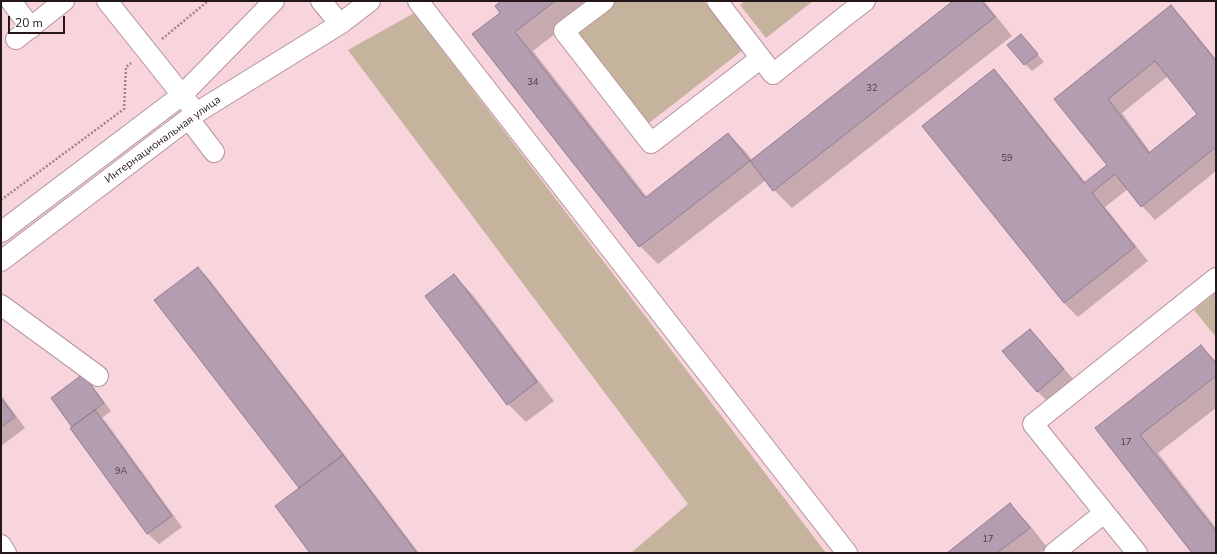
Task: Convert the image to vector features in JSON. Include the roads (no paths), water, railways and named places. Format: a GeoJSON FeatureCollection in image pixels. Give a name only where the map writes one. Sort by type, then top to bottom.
{"type":"FeatureCollection","features":[{"type":"Feature","properties":{"kind":"street"},"geometry":{"type":"LineString","coordinates":[[11,1],[23,34],[64,1]]}},
{"type":"Feature","properties":{"kind":"street"},"geometry":{"type":"LineString","coordinates":[[107,1],[146,52],[182,95],[214,152]]}},
{"type":"Feature","properties":{"kind":"street","name":"Интернациональная улица"},"geometry":{"type":"LineString","coordinates":[[1,232],[182,95],[273,1]]}},
{"type":"Feature","properties":{"kind":"street"},"geometry":{"type":"LineString","coordinates":[[321,1],[340,24]]}},
{"type":"Feature","properties":{"kind":"street","name":"Интернациональная улица"},"geometry":{"type":"LineString","coordinates":[[1,261],[193,116],[340,24],[370,1]]}},
{"type":"Feature","properties":{"kind":"street"},"geometry":{"type":"LineString","coordinates":[[418,1],[848,553]]}},
{"type":"Feature","properties":{"kind":"street"},"geometry":{"type":"LineString","coordinates":[[604,1],[564,31],[651,143],[761,58]]}},
{"type":"Feature","properties":{"kind":"street"},"geometry":{"type":"LineString","coordinates":[[717,1],[773,74],[843,7],[865,1]]}},
{"type":"Feature","properties":{"kind":"street"},"geometry":{"type":"LineString","coordinates":[[1137,553],[1033,424],[1216,278]]}},
{"type":"Feature","properties":{"kind":"street"},"geometry":{"type":"LineString","coordinates":[[1,305],[98,376]]}},
{"type":"Feature","properties":{"kind":"street"},"geometry":{"type":"LineString","coordinates":[[1054,553],[1104,513]]}},
{"type":"Feature","properties":{"kind":"street"},"geometry":{"type":"LineString","coordinates":[[1,545],[6,553]]}}]}
